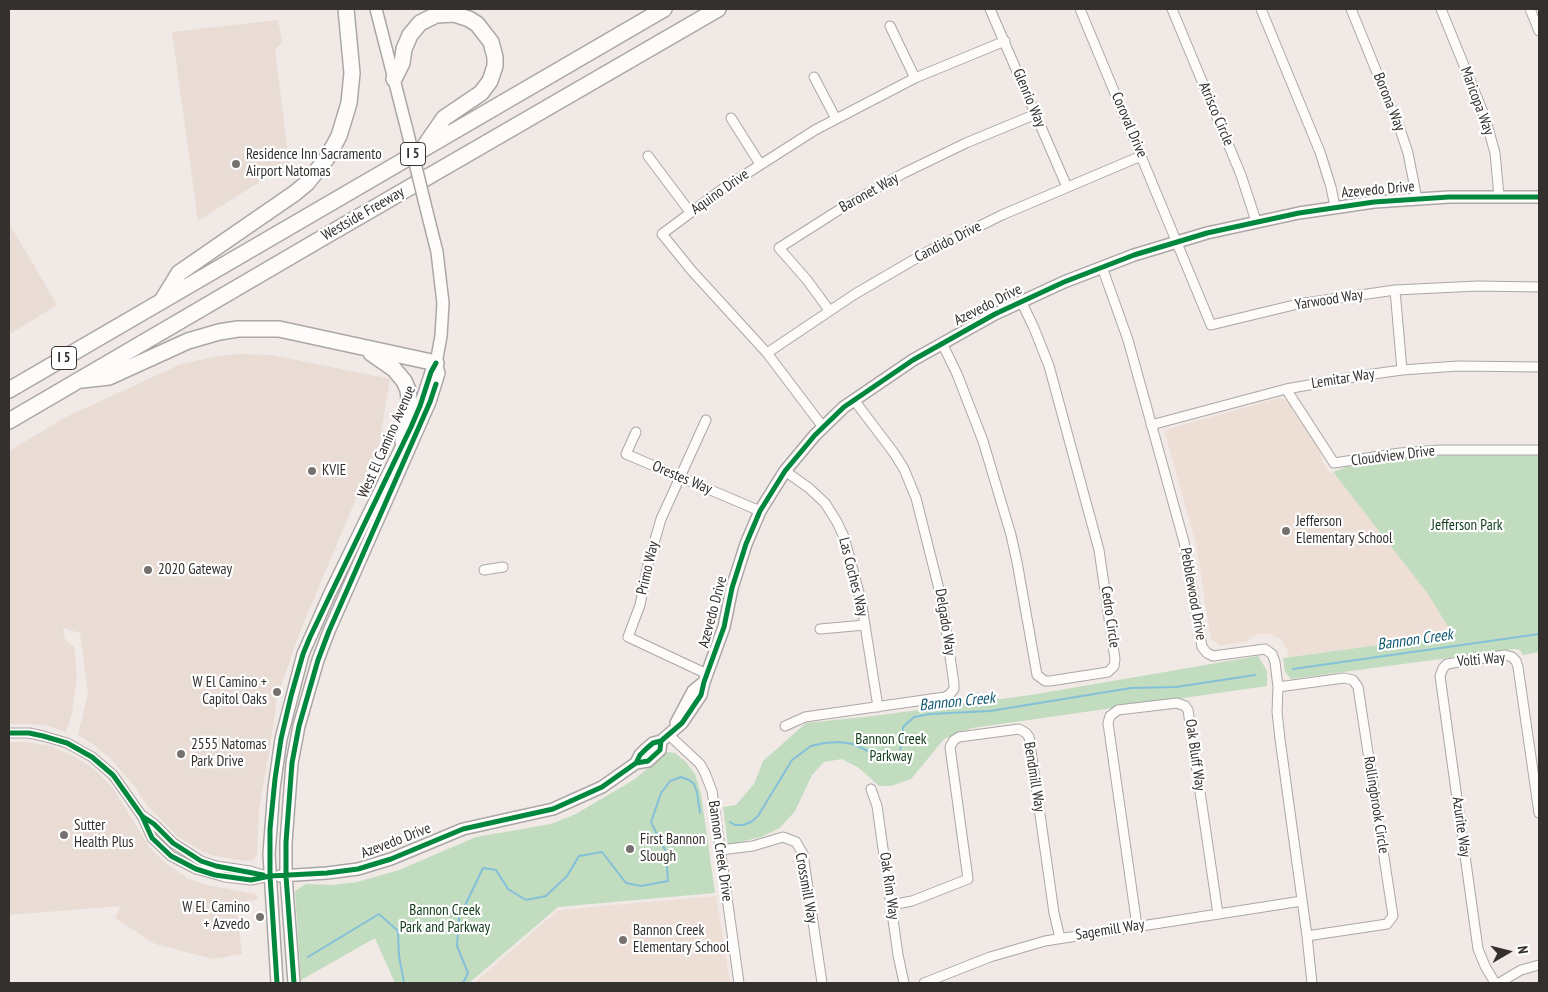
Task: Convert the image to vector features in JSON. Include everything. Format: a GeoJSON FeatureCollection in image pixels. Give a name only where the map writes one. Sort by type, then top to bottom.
{"type":"FeatureCollection","features":[{"type":"Feature","properties":{"kind":"highway"},"geometry":{"type":"LineString","coordinates":[[163,301],[179,272],[295,193],[307,183],[327,158],[345,120],[350,95],[352,73],[346,9]]}},
{"type":"Feature","properties":{"kind":"highway","name":"Westside Freeway"},"geometry":{"type":"LineString","coordinates":[[9,390],[664,9]]}},
{"type":"Feature","properties":{"kind":"highway","name":"Westside Freeway"},"geometry":{"type":"LineString","coordinates":[[9,421],[718,9]]}},
{"type":"Feature","properties":{"kind":"highway"},"geometry":{"type":"LineString","coordinates":[[394,79],[402,63],[404,49],[410,35],[415,28],[428,19],[445,14],[454,14],[469,19],[477,24],[491,42],[496,57],[496,66],[490,81],[481,93],[444,118],[422,149]]}},
{"type":"Feature","properties":{"kind":"highway"},"geometry":{"type":"LineString","coordinates":[[78,380],[109,377],[188,341],[219,332],[238,329],[279,329],[436,363]]}},
{"type":"Feature","properties":{"kind":"highway"},"geometry":{"type":"LineString","coordinates":[[366,349],[394,369],[404,381],[408,390],[409,398],[403,442]]}},
{"type":"Feature","properties":{"kind":"main road","name":"West El Camino Avenue"},"geometry":{"type":"LineString","coordinates":[[277,983],[270,876],[270,829],[281,740],[303,654],[420,406],[431,372],[436,363],[441,336],[443,303],[437,252],[376,9]]}},
{"type":"Feature","properties":{"kind":"main road","name":"Azevedo Drive"},"geometry":{"type":"LineString","coordinates":[[270,876],[327,873],[358,868],[391,859],[462,829],[553,809],[602,787],[636,763],[648,761],[660,750],[668,735],[682,723],[701,695],[705,678],[724,627],[741,558],[760,511],[785,471],[823,426],[854,400],[897,370],[942,343],[1020,302],[1102,267],[1177,241],[1256,221],[1335,207],[1417,199],[1499,196],[1539,197]]}},
{"type":"Feature","properties":{"kind":"main road","name":"West El Camino Avenue"},"geometry":{"type":"LineString","coordinates":[[294,983],[286,876],[287,822],[292,763],[308,692],[329,632],[430,402],[439,373],[436,363]]}},
{"type":"Feature","properties":{"kind":"street","name":"Glenrio Way"},"geometry":{"type":"LineString","coordinates":[[990,9],[1067,187]]}},
{"type":"Feature","properties":{"kind":"street","name":"Coroval Drive"},"geometry":{"type":"LineString","coordinates":[[1080,9],[1177,241]]}},
{"type":"Feature","properties":{"kind":"street","name":"Atrisco Circle"},"geometry":{"type":"LineString","coordinates":[[1172,9],[1241,175],[1256,221]]}},
{"type":"Feature","properties":{"kind":"street"},"geometry":{"type":"LineString","coordinates":[[1261,9],[1320,152],[1331,186],[1335,207]]}},
{"type":"Feature","properties":{"kind":"street","name":"Borona Way"},"geometry":{"type":"LineString","coordinates":[[1351,9],[1408,152],[1417,199]]}},
{"type":"Feature","properties":{"kind":"street","name":"Maricopa Way"},"geometry":{"type":"LineString","coordinates":[[1441,9],[1488,125],[1495,153],[1499,196]]}},
{"type":"Feature","properties":{"kind":"street"},"geometry":{"type":"LineString","coordinates":[[1530,9],[1538,26]]}},
{"type":"Feature","properties":{"kind":"street"},"geometry":{"type":"LineString","coordinates":[[890,26],[916,78]]}},
{"type":"Feature","properties":{"kind":"street","name":"Aquino Drive"},"geometry":{"type":"LineString","coordinates":[[823,426],[767,353],[692,271],[662,234],[690,212],[760,164],[836,119],[916,78],[1005,41]]}},
{"type":"Feature","properties":{"kind":"street"},"geometry":{"type":"LineString","coordinates":[[814,78],[836,119]]}},
{"type":"Feature","properties":{"kind":"street","name":"Baronet Way"},"geometry":{"type":"LineString","coordinates":[[829,310],[807,280],[779,248],[845,206],[904,173],[966,143],[1036,114]]}},
{"type":"Feature","properties":{"kind":"street"},"geometry":{"type":"LineString","coordinates":[[731,118],[760,164]]}},
{"type":"Feature","properties":{"kind":"street"},"geometry":{"type":"LineString","coordinates":[[648,156],[690,212]]}},
{"type":"Feature","properties":{"kind":"street","name":"Candido Drive"},"geometry":{"type":"LineString","coordinates":[[767,353],[829,310],[935,248],[1002,215],[1141,156]]}},
{"type":"Feature","properties":{"kind":"street","name":"Yarwood Way"},"geometry":{"type":"LineString","coordinates":[[1177,241],[1211,325],[1298,304],[1395,290],[1478,286],[1539,287]]}},
{"type":"Feature","properties":{"kind":"street","name":"Pebblewood Drive"},"geometry":{"type":"LineString","coordinates":[[1102,267],[1128,340],[1184,542],[1202,647],[1212,656],[1265,650],[1270,652],[1275,662],[1280,739],[1312,983]]}},
{"type":"Feature","properties":{"kind":"street"},"geometry":{"type":"LineString","coordinates":[[1395,290],[1402,370]]}},
{"type":"Feature","properties":{"kind":"street","name":"Cedro Circle"},"geometry":{"type":"LineString","coordinates":[[942,343],[957,374],[983,441],[1011,535],[1037,675],[1050,682],[1108,672],[1114,666],[1115,658],[1099,550],[1049,366],[1034,328],[1020,302]]}},
{"type":"Feature","properties":{"kind":"street","name":"Lemitar Way"},"geometry":{"type":"LineString","coordinates":[[1151,425],[1286,389],[1358,376],[1402,370],[1458,366],[1539,367]]}},
{"type":"Feature","properties":{"kind":"street","name":"Cloudview Drive"},"geometry":{"type":"LineString","coordinates":[[1286,389],[1334,463],[1390,454],[1440,450],[1498,448],[1539,450]]}},
{"type":"Feature","properties":{"kind":"street","name":"Delgado Way"},"geometry":{"type":"LineString","coordinates":[[785,726],[805,718],[945,697],[952,692],[954,684],[942,600],[916,498],[907,475],[894,453],[854,400]]}},
{"type":"Feature","properties":{"kind":"street","name":"Primo Way"},"geometry":{"type":"LineString","coordinates":[[705,678],[628,637],[640,605],[653,542],[661,519],[706,420]]}},
{"type":"Feature","properties":{"kind":"street","name":"Orestes Way"},"geometry":{"type":"LineString","coordinates":[[636,432],[626,454],[760,511]]}},
{"type":"Feature","properties":{"kind":"street","name":"Las Coches Way"},"geometry":{"type":"LineString","coordinates":[[785,471],[818,495],[837,522],[844,537],[856,579],[865,624],[878,707]]}},
{"type":"Feature","properties":{"kind":"street"},"geometry":{"type":"LineString","coordinates":[[484,570],[503,568]]}},
{"type":"Feature","properties":{"kind":"street"},"geometry":{"type":"LineString","coordinates":[[820,629],[865,624]]}},
{"type":"Feature","properties":{"kind":"street","name":"Volti Way"},"geometry":{"type":"LineString","coordinates":[[1443,668],[1450,663],[1504,655],[1512,657],[1516,661],[1539,812]]}},
{"type":"Feature","properties":{"kind":"street","name":"Azurite Way"},"geometry":{"type":"LineString","coordinates":[[1443,668],[1440,676],[1478,949],[1485,966],[1497,983]]}},
{"type":"Feature","properties":{"kind":"street","name":"Rollingbrook Circle"},"geometry":{"type":"LineString","coordinates":[[1278,687],[1344,678],[1354,680],[1358,687],[1393,916],[1388,924],[1307,936]]}},
{"type":"Feature","properties":{"kind":"street","name":"Oak Bluff Way"},"geometry":{"type":"LineString","coordinates":[[1137,926],[1108,723],[1110,716],[1118,710],[1177,702],[1188,710],[1218,914]]}},
{"type":"Feature","properties":{"kind":"street","name":"Bendmill Way"},"geometry":{"type":"LineString","coordinates":[[891,905],[912,901],[968,879],[950,747],[954,740],[959,737],[1019,729],[1026,733],[1029,738],[1054,913],[1060,938]]}},
{"type":"Feature","properties":{"kind":"street"},"geometry":{"type":"LineString","coordinates":[[9,733],[29,733],[67,743],[92,757],[113,775],[142,816],[152,838],[171,856],[191,866],[225,878],[250,880],[270,876]]}},
{"type":"Feature","properties":{"kind":"street","name":"Bannon Creek Drive"},"geometry":{"type":"LineString","coordinates":[[668,735],[694,757],[705,773],[712,791],[739,983]]}},
{"type":"Feature","properties":{"kind":"street","name":"Oak Rim Way"},"geometry":{"type":"LineString","coordinates":[[871,789],[877,806],[904,983]]}},
{"type":"Feature","properties":{"kind":"street","name":"Crossmill Way"},"geometry":{"type":"LineString","coordinates":[[720,850],[753,846],[783,837],[796,842],[803,854],[822,983]]}},
{"type":"Feature","properties":{"kind":"street","name":"Sagemill Way"},"geometry":{"type":"LineString","coordinates":[[924,983],[990,957],[1021,947],[1060,938],[1302,901]]}},
{"type":"Feature","properties":{"kind":"street"},"geometry":{"type":"LineString","coordinates":[[1497,983],[1521,970],[1539,964]]}},
{"type":"Feature","properties":{"kind":"shaded area"},"geometry":{"type":"Polygon","coordinates":[[[278,20],[282,42],[275,49],[289,163],[198,221],[172,32],[278,20]]]}},
{"type":"Feature","properties":{"kind":"shaded area"},"geometry":{"type":"Polygon","coordinates":[[[9,223],[57,305],[9,335],[9,223]]]}},
{"type":"Feature","properties":{"kind":"shaded area","name":"2020 Gateway"},"geometry":{"type":"Polygon","coordinates":[[[239,354],[272,355],[390,379],[379,444],[299,634],[277,697],[259,808],[257,855],[253,860],[246,861],[214,856],[203,852],[177,836],[146,804],[135,787],[109,757],[78,735],[88,693],[80,633],[63,628],[65,640],[74,647],[77,676],[72,713],[66,732],[49,726],[9,724],[9,451],[66,417],[181,364],[239,354]]]}},
{"type":"Feature","properties":{"kind":"shaded area","name":"Jefferson Elementary School"},"geometry":{"type":"Polygon","coordinates":[[[1279,398],[1286,400],[1319,449],[1322,461],[1327,469],[1336,476],[1428,594],[1453,635],[1288,657],[1287,650],[1280,639],[1270,634],[1257,634],[1247,641],[1220,646],[1211,639],[1196,544],[1165,433],[1168,429],[1279,398]]]}},
{"type":"Feature","properties":{"kind":"shaded area"},"geometry":{"type":"Polygon","coordinates":[[[9,742],[25,742],[51,746],[75,757],[94,769],[112,787],[150,848],[163,861],[187,878],[207,885],[256,894],[258,900],[236,902],[242,954],[213,959],[155,944],[115,918],[121,906],[9,915],[9,742]]]}},
{"type":"Feature","properties":{"kind":"shaded area","name":"Bannon Creek Elementary School"},"geometry":{"type":"Polygon","coordinates":[[[716,896],[730,983],[474,983],[558,910],[716,896]]]}},
{"type":"Feature","properties":{"kind":"green space","name":"Jefferson Park"},"geometry":{"type":"Polygon","coordinates":[[[1450,453],[1539,453],[1539,652],[1523,655],[1520,650],[1515,649],[1291,679],[1285,672],[1283,658],[1453,635],[1428,594],[1333,472],[1354,464],[1450,453]]]}},
{"type":"Feature","properties":{"kind":"green space","name":"Bannon Creek Parkway"},"geometry":{"type":"Polygon","coordinates":[[[1258,656],[1267,671],[1267,686],[972,728],[944,739],[911,779],[891,786],[879,786],[859,768],[842,759],[824,762],[812,775],[795,811],[780,828],[761,837],[728,845],[723,807],[736,805],[754,784],[763,761],[806,723],[1031,695],[1258,656]]]}},
{"type":"Feature","properties":{"kind":"green space","name":"Bannon Creek Park and Parkway"},"geometry":{"type":"Polygon","coordinates":[[[667,752],[675,753],[686,762],[695,774],[701,794],[715,893],[558,907],[469,983],[395,983],[375,938],[301,980],[295,891],[306,884],[332,885],[357,882],[399,870],[476,837],[551,824],[576,814],[635,779],[667,752]]]}},
{"type":"Feature","properties":{"kind":"waterway","name":"Bannon Creek"},"geometry":{"type":"LineString","coordinates":[[1293,669],[1539,634]]}},
{"type":"Feature","properties":{"kind":"waterway","name":"Bannon Creek"},"geometry":{"type":"LineString","coordinates":[[730,822],[735,825],[743,825],[751,822],[758,816],[792,760],[811,746],[839,742],[853,744],[885,759],[895,758],[900,753],[903,727],[914,717],[930,714],[990,711],[1131,688],[1176,687],[1255,675]]}},
{"type":"Feature","properties":{"kind":"waterway","name":"Bannon Creek"},"geometry":{"type":"LineString","coordinates":[[463,983],[468,973],[457,946],[459,918],[483,868],[496,870],[508,889],[526,900],[546,896],[567,876],[579,856],[602,852],[626,883],[641,886],[668,881],[666,852],[651,822],[661,793],[670,781],[681,777],[694,784],[700,813]]}},
{"type":"Feature","properties":{"kind":"waterway","name":"Bannon Creek"},"geometry":{"type":"LineString","coordinates":[[308,957],[379,914],[398,931],[399,956],[404,983]]}},
{"type":"Feature","properties":{"kind":"cycle path"},"geometry":{"type":"LineString","coordinates":[[636,763],[646,749],[653,743],[661,741],[682,723],[701,695],[724,627],[732,588],[746,544],[760,511],[785,471],[815,435],[844,407],[913,360],[995,314],[1064,282],[1134,255],[1207,233],[1299,213],[1374,202],[1449,197],[1539,197]]}},
{"type":"Feature","properties":{"kind":"cycle path"},"geometry":{"type":"LineString","coordinates":[[277,983],[270,876],[270,829],[281,739],[291,696],[310,637],[411,427],[436,363]]}},
{"type":"Feature","properties":{"kind":"cycle path"},"geometry":{"type":"LineString","coordinates":[[294,983],[286,876],[286,842],[292,763],[299,726],[318,660],[329,631],[430,402],[436,384]]}},
{"type":"Feature","properties":{"kind":"cycle path"},"geometry":{"type":"LineString","coordinates":[[9,733],[29,733],[43,736],[67,743],[92,757],[113,775],[142,816],[152,838],[171,856],[196,869],[215,875],[251,880],[270,876],[327,873],[358,869],[391,859],[463,829],[553,809],[602,787],[636,763],[648,761],[660,750],[661,741]]}},
{"type":"Feature","properties":{"kind":"cycle path"},"geometry":{"type":"LineString","coordinates":[[142,816],[154,824],[173,843],[201,861],[216,866],[263,875]]}},
{"type":"Feature","properties":{"kind":"place","name":"Residence Inn Sacramento Airport Natomas"},"geometry":{"type":"Point","coordinates":[236,164]}},
{"type":"Feature","properties":{"kind":"place","name":"KVIE"},"geometry":{"type":"Point","coordinates":[312,471]}},
{"type":"Feature","properties":{"kind":"place","name":"Jefferson Elementary School"},"geometry":{"type":"Point","coordinates":[1286,531]}},
{"type":"Feature","properties":{"kind":"place","name":"2020 Gateway"},"geometry":{"type":"Point","coordinates":[148,570]}},
{"type":"Feature","properties":{"kind":"place","name":"W El Camino + Capitol Oaks"},"geometry":{"type":"Point","coordinates":[277,692]}},
{"type":"Feature","properties":{"kind":"place","name":"2555 Natomas Park Drive"},"geometry":{"type":"Point","coordinates":[181,754]}},
{"type":"Feature","properties":{"kind":"place","name":"Sutter Health Plus"},"geometry":{"type":"Point","coordinates":[64,835]}},
{"type":"Feature","properties":{"kind":"place","name":"First Bannon Slough"},"geometry":{"type":"Point","coordinates":[630,849]}},
{"type":"Feature","properties":{"kind":"place","name":"W EL Camino + Azvedo"},"geometry":{"type":"Point","coordinates":[260,917]}},
{"type":"Feature","properties":{"kind":"place","name":"Bannon Creek Elementary School"},"geometry":{"type":"Point","coordinates":[623,940]}}]}
